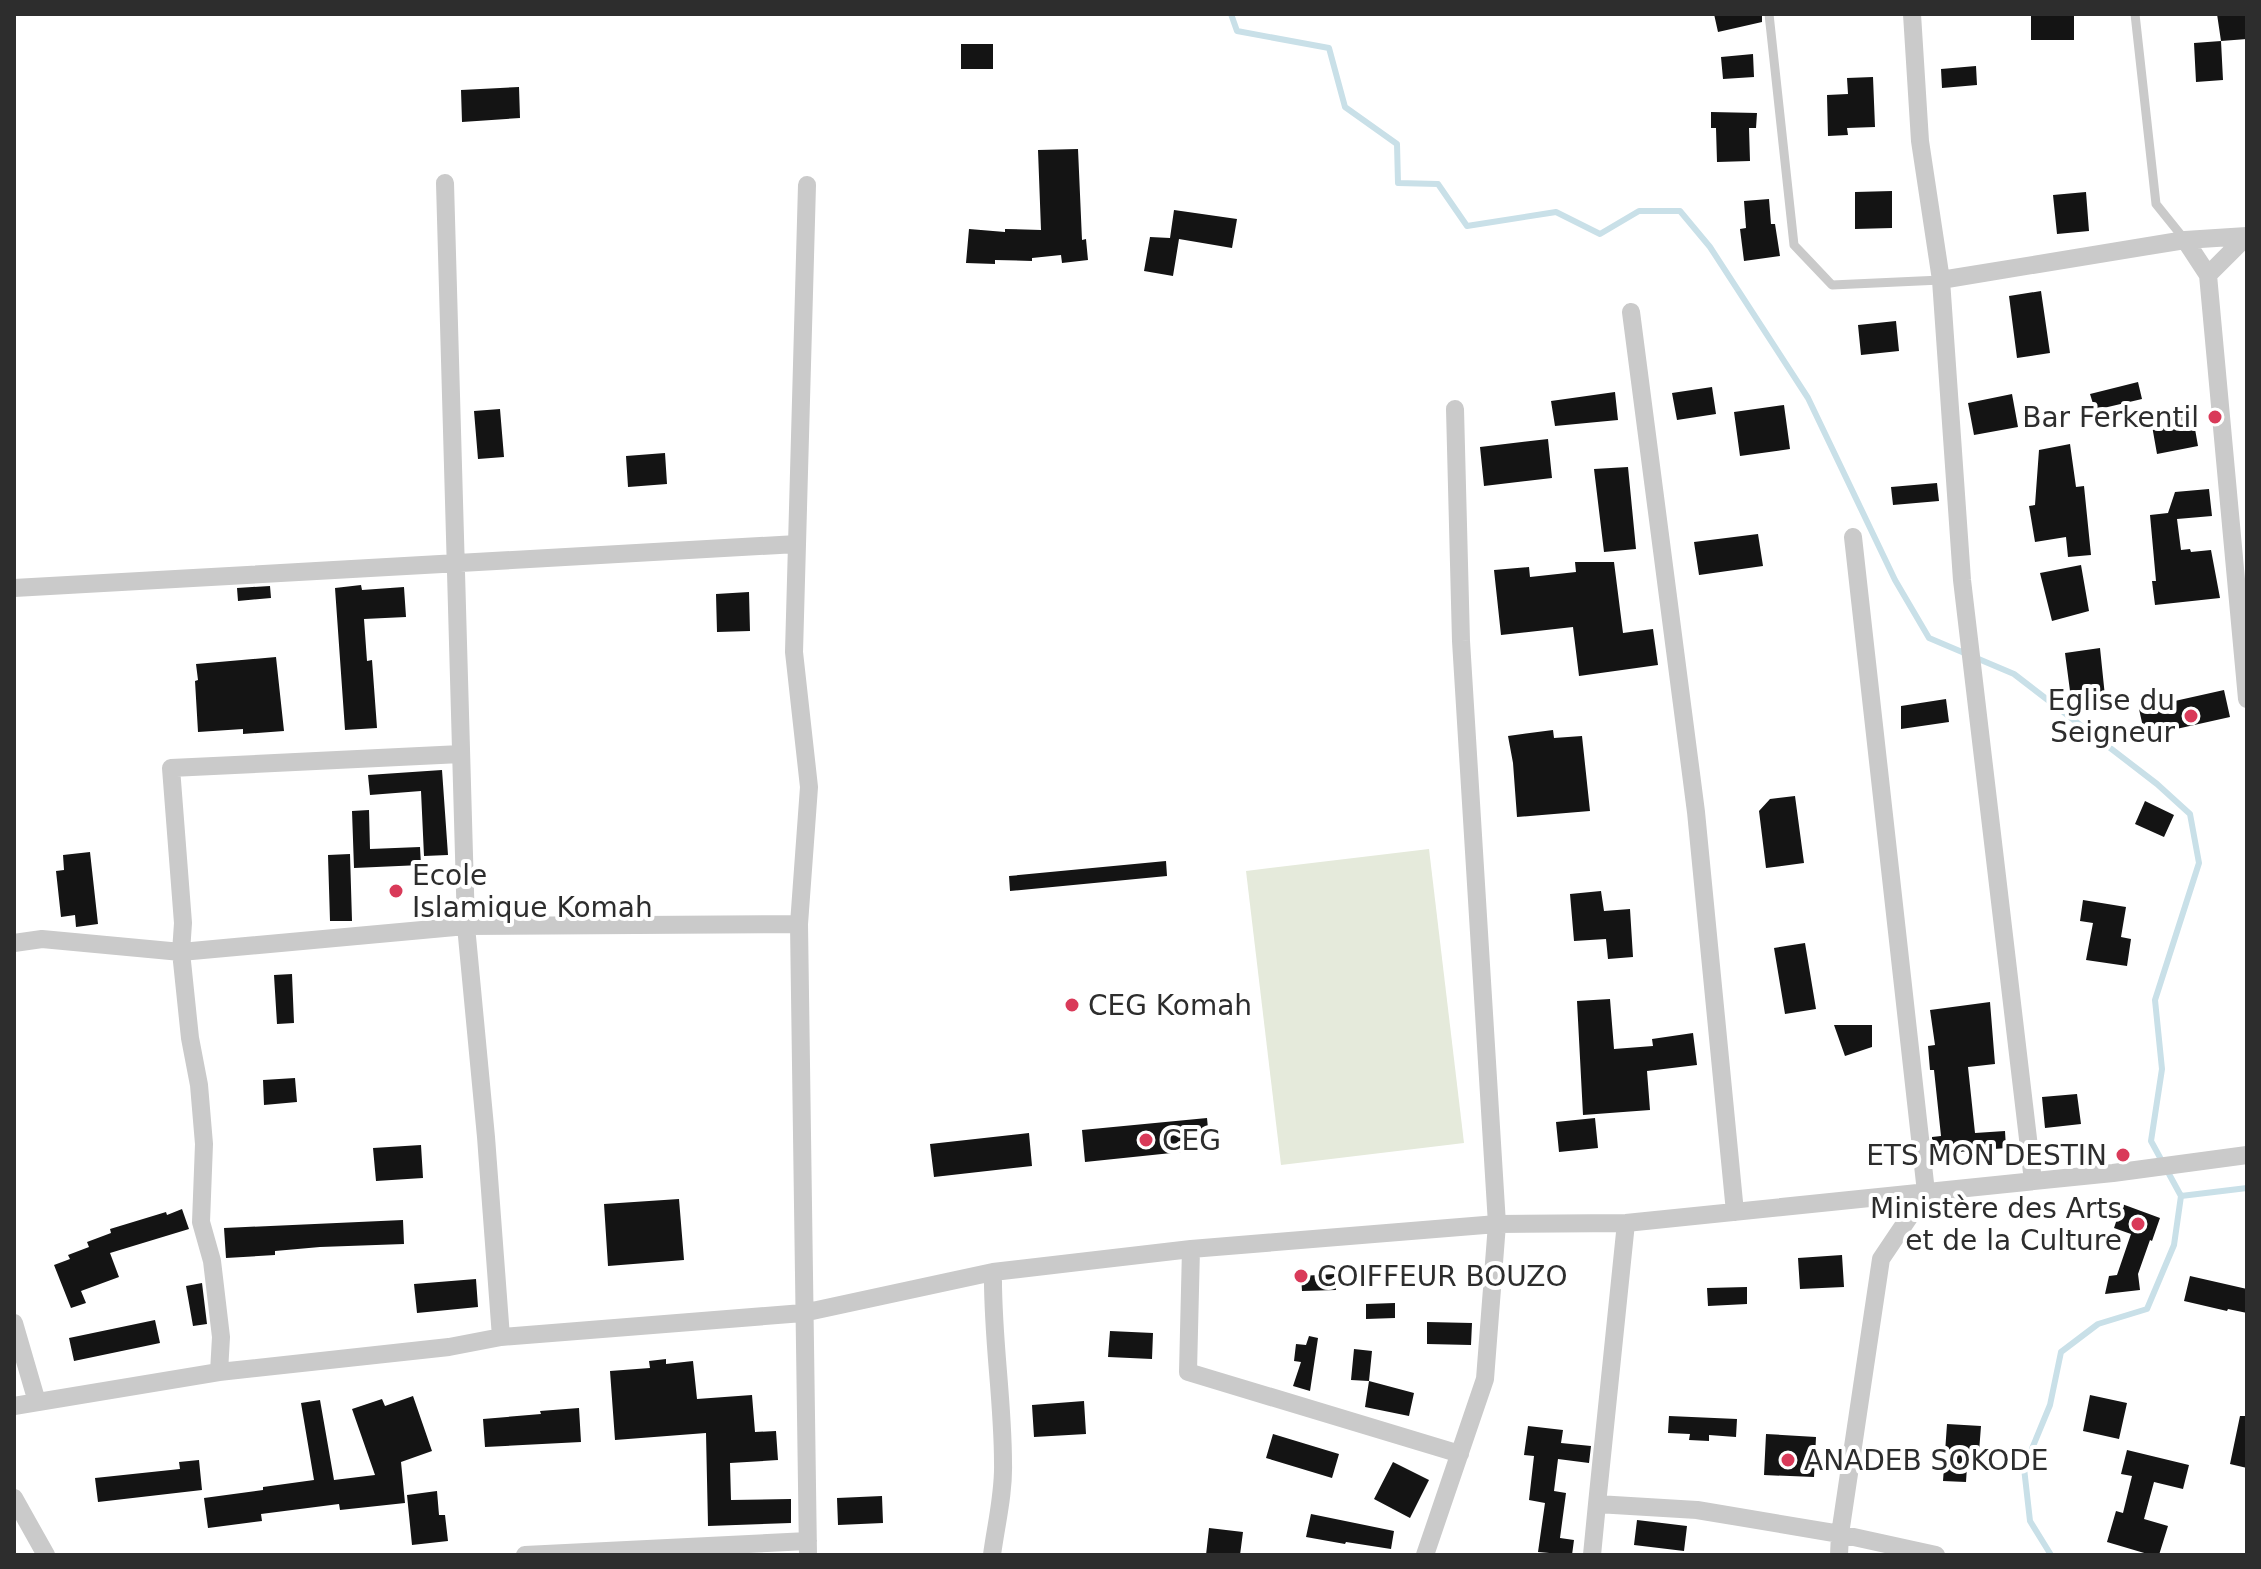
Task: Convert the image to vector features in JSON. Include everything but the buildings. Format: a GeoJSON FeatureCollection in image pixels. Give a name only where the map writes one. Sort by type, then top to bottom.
{"type":"FeatureCollection","features":[{"type":"Feature","properties":{"kind":"street"},"geometry":{"type":"LineString","coordinates":[[1912,14],[1920,141],[1941,280],[1962,580],[2033,1181]]}},
{"type":"Feature","properties":{"kind":"street"},"geometry":{"type":"LineString","coordinates":[[445,183],[466,926],[501,1337]]}},
{"type":"Feature","properties":{"kind":"street"},"geometry":{"type":"LineString","coordinates":[[525,1555],[808,1548],[799,924],[809,787],[794,652],[807,185]]}},
{"type":"Feature","properties":{"kind":"street"},"geometry":{"type":"LineString","coordinates":[[1941,280],[2185,240],[2247,236]]}},
{"type":"Feature","properties":{"kind":"street"},"geometry":{"type":"LineString","coordinates":[[2208,275],[2247,236]]}},
{"type":"Feature","properties":{"kind":"street"},"geometry":{"type":"LineString","coordinates":[[2185,240],[2208,275],[2247,699]]}},
{"type":"Feature","properties":{"kind":"street"},"geometry":{"type":"LineString","coordinates":[[1631,312],[1696,812],[1735,1212]]}},
{"type":"Feature","properties":{"kind":"street"},"geometry":{"type":"LineString","coordinates":[[1425,1555],[1485,1379],[1497,1224],[1461,641],[1455,409]]}},
{"type":"Feature","properties":{"kind":"street"},"geometry":{"type":"LineString","coordinates":[[1839,1555],[1881,1259],[1926,1192],[1853,537]]}},
{"type":"Feature","properties":{"kind":"street"},"geometry":{"type":"LineString","coordinates":[[14,588],[797,544]]}},
{"type":"Feature","properties":{"kind":"street"},"geometry":{"type":"LineString","coordinates":[[219,1372],[221,1337],[218,1306],[212,1261],[201,1222],[204,1144],[181,952],[183,923],[171,768],[461,754]]}},
{"type":"Feature","properties":{"kind":"street"},"geometry":{"type":"LineString","coordinates":[[14,943],[42,939],[181,952],[466,926],[799,924]]}},
{"type":"Feature","properties":{"kind":"street"},"geometry":{"type":"LineString","coordinates":[[14,1406],[219,1372],[449,1347],[501,1337],[803,1313],[993,1272],[1191,1249],[1497,1224],[1626,1223],[2033,1181],[2247,1155]]}},
{"type":"Feature","properties":{"kind":"street"},"geometry":{"type":"LineString","coordinates":[[1592,1555],[1626,1223]]}},
{"type":"Feature","properties":{"kind":"street"},"geometry":{"type":"LineString","coordinates":[[1191,1249],[1188,1372],[1460,1454]]}},
{"type":"Feature","properties":{"kind":"street"},"geometry":{"type":"LineString","coordinates":[[992,1555],[1004,1466],[992,1307],[993,1272]]}},
{"type":"Feature","properties":{"kind":"street"},"geometry":{"type":"LineString","coordinates":[[14,1323],[37,1402]]}},
{"type":"Feature","properties":{"kind":"street"},"geometry":{"type":"LineString","coordinates":[[14,1498],[46,1555]]}},
{"type":"Feature","properties":{"kind":"street"},"geometry":{"type":"LineString","coordinates":[[1597,1504],[1697,1510],[1840,1534],[1936,1555]]}},
{"type":"Feature","properties":{"kind":"lane"},"geometry":{"type":"LineString","coordinates":[[1769,14],[1794,245],[1832,285],[1941,280]]}},
{"type":"Feature","properties":{"kind":"lane"},"geometry":{"type":"LineString","coordinates":[[2135,14],[2156,204],[2185,240]]}},
{"type":"Feature","properties":{"kind":"shaded area"},"geometry":{"type":"Polygon","coordinates":[[[1429,849],[1464,1143],[1281,1165],[1246,871],[1429,849]]]}},
{"type":"Feature","properties":{"kind":"waterway"},"geometry":{"type":"LineString","coordinates":[[1231,14],[1237,31],[1329,48],[1345,107],[1397,144],[1398,183],[1438,184],[1467,226],[1556,212],[1600,234],[1639,211],[1680,211],[1710,247],[1808,398],[1895,580],[1929,638],[2014,674],[2157,784],[2190,814],[2199,863],[2155,1000],[2162,1069],[2151,1141],[2181,1196],[2247,1188]]}},
{"type":"Feature","properties":{"kind":"waterway"},"geometry":{"type":"LineString","coordinates":[[2051,1555],[2030,1521],[2024,1468],[2050,1405],[2061,1352],[2098,1324],[2147,1309],[2174,1245],[2181,1196]]}},
{"type":"Feature","properties":{"kind":"place","name":"Bar Ferkentil"},"geometry":{"type":"Point","coordinates":[2215,417]}},
{"type":"Feature","properties":{"kind":"place","name":"Eglise du Seigneur"},"geometry":{"type":"Point","coordinates":[2191,716]}},
{"type":"Feature","properties":{"kind":"place","name":"Ecole Islamique Komah"},"geometry":{"type":"Point","coordinates":[396,891]}},
{"type":"Feature","properties":{"kind":"place","name":"CEG Komah"},"geometry":{"type":"Point","coordinates":[1072,1005]}},
{"type":"Feature","properties":{"kind":"place","name":"CEG"},"geometry":{"type":"Point","coordinates":[1146,1140]}},
{"type":"Feature","properties":{"kind":"place","name":"ETS MON DESTIN"},"geometry":{"type":"Point","coordinates":[2123,1155]}},
{"type":"Feature","properties":{"kind":"place","name":"Ministère des Arts et de la Culture"},"geometry":{"type":"Point","coordinates":[2138,1224]}},
{"type":"Feature","properties":{"kind":"place","name":"COIFFEUR BOUZO"},"geometry":{"type":"Point","coordinates":[1301,1276]}},
{"type":"Feature","properties":{"kind":"place","name":"ANADEB SOKODE"},"geometry":{"type":"Point","coordinates":[1788,1460]}}]}
